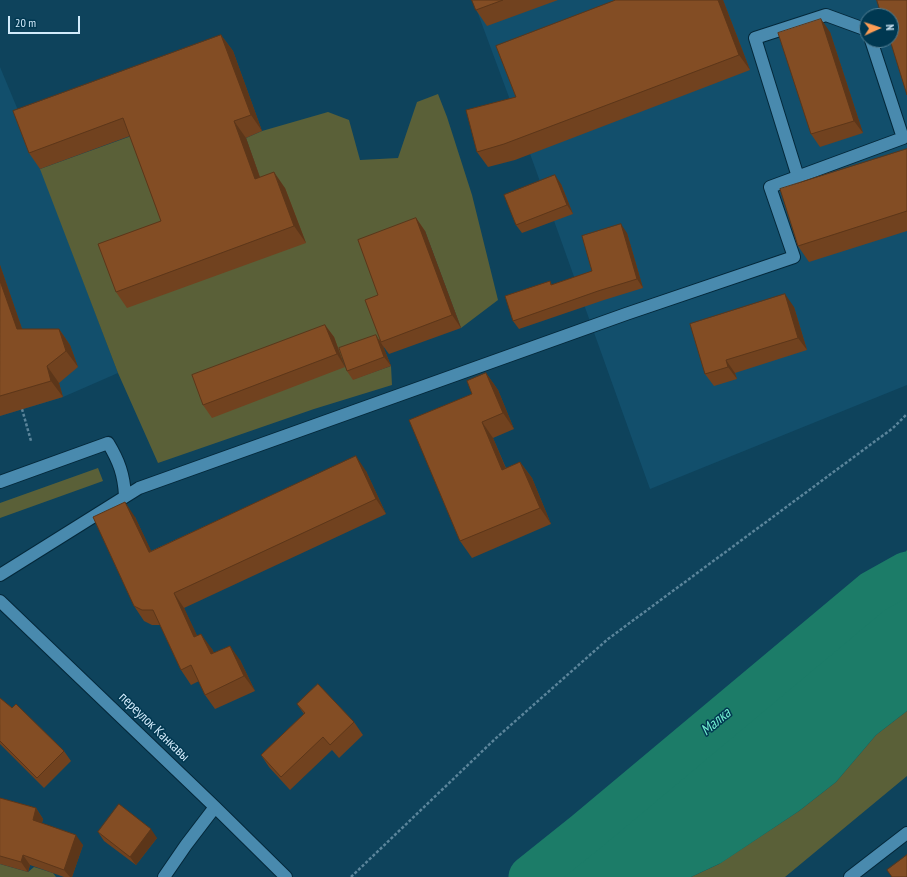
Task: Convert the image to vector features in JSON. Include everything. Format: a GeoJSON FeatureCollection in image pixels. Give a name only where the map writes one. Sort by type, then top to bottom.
{"type":"FeatureCollection","features":[{"type":"Feature","properties":{"kind":"street"},"geometry":{"type":"LineString","coordinates":[[798,177],[755,38],[826,15],[859,27]]}},
{"type":"Feature","properties":{"kind":"street"},"geometry":{"type":"LineString","coordinates":[[0,575],[146,485],[626,314],[794,257],[770,187],[903,138],[874,48]]}},
{"type":"Feature","properties":{"kind":"street"},"geometry":{"type":"LineString","coordinates":[[0,482],[108,443],[121,468],[126,496]]}},
{"type":"Feature","properties":{"kind":"street","name":"переулок Канкавы"},"geometry":{"type":"LineString","coordinates":[[0,601],[216,807],[286,877]]}},
{"type":"Feature","properties":{"kind":"street"},"geometry":{"type":"LineString","coordinates":[[164,877],[186,845],[216,807]]}},
{"type":"Feature","properties":{"kind":"street"},"geometry":{"type":"LineString","coordinates":[[850,877],[907,833]]}},
{"type":"Feature","properties":{"kind":"path"},"geometry":{"type":"LineString","coordinates":[[22,409],[32,441]]}},
{"type":"Feature","properties":{"kind":"path"},"geometry":{"type":"LineString","coordinates":[[351,877],[495,739],[608,639],[892,428],[907,414]]}},
{"type":"Feature","properties":{"kind":"shaded area"},"geometry":{"type":"Polygon","coordinates":[[[473,0],[907,0],[907,385],[650,489],[533,162],[473,0]]]}},
{"type":"Feature","properties":{"kind":"shaded area"},"geometry":{"type":"Polygon","coordinates":[[[0,67],[25,127],[118,373],[63,397],[0,416],[0,67]]]}},
{"type":"Feature","properties":{"kind":"shaded area"},"geometry":{"type":"Polygon","coordinates":[[[438,94],[472,195],[498,300],[461,328],[425,231],[387,308],[383,344],[342,358],[345,367],[354,379],[391,366],[392,385],[314,409],[158,463],[118,373],[40,169],[134,135],[266,195],[246,138],[262,131],[328,112],[349,120],[360,160],[398,158],[417,102],[438,94]]]}},
{"type":"Feature","properties":{"kind":"shaded area"},"geometry":{"type":"Polygon","coordinates":[[[98,468],[103,481],[0,518],[0,503],[98,468]]]}},
{"type":"Feature","properties":{"kind":"shaded area"},"geometry":{"type":"Polygon","coordinates":[[[907,550],[907,711],[876,735],[836,782],[799,811],[721,863],[691,877],[530,877],[585,833],[873,592],[907,550]]]}},
{"type":"Feature","properties":{"kind":"shaded area"},"geometry":{"type":"Polygon","coordinates":[[[907,711],[907,776],[785,877],[691,877],[719,864],[799,811],[836,782],[876,735],[907,711]]]}},
{"type":"Feature","properties":{"kind":"shaded area"},"geometry":{"type":"Polygon","coordinates":[[[0,864],[28,872],[34,867],[53,873],[56,877],[0,877],[0,864]]]}},
{"type":"Feature","properties":{"kind":"building"},"geometry":{"type":"Polygon","coordinates":[[[472,0],[503,0],[476,10],[472,0]]]}},
{"type":"Feature","properties":{"kind":"building"},"geometry":{"type":"Polygon","coordinates":[[[616,0],[718,0],[739,55],[504,144],[477,152],[466,110],[516,97],[496,46],[616,0]]]}},
{"type":"Feature","properties":{"kind":"building"},"geometry":{"type":"Polygon","coordinates":[[[877,0],[907,0],[907,95],[892,48],[899,48],[899,8],[880,8],[877,0]]]}},
{"type":"Feature","properties":{"kind":"building"},"geometry":{"type":"Polygon","coordinates":[[[821,19],[854,121],[811,134],[778,33],[821,19]]]}},
{"type":"Feature","properties":{"kind":"building"},"geometry":{"type":"Polygon","coordinates":[[[221,35],[251,115],[234,121],[255,179],[274,172],[294,226],[116,292],[98,244],[161,221],[123,118],[29,153],[13,111],[221,35]]]}},
{"type":"Feature","properties":{"kind":"building"},"geometry":{"type":"Polygon","coordinates":[[[907,149],[907,211],[798,246],[780,189],[907,149]]]}},
{"type":"Feature","properties":{"kind":"building"},"geometry":{"type":"Polygon","coordinates":[[[555,175],[567,205],[516,225],[504,195],[555,175]]]}},
{"type":"Feature","properties":{"kind":"building"},"geometry":{"type":"Polygon","coordinates":[[[416,218],[452,315],[381,342],[365,300],[378,295],[358,240],[416,218]]]}},
{"type":"Feature","properties":{"kind":"building"},"geometry":{"type":"Polygon","coordinates":[[[621,224],[637,279],[513,321],[505,296],[550,281],[551,285],[592,271],[582,236],[621,224]]]}},
{"type":"Feature","properties":{"kind":"building"},"geometry":{"type":"Polygon","coordinates":[[[0,281],[17,329],[59,329],[66,351],[47,366],[51,381],[0,396],[0,281]]]}},
{"type":"Feature","properties":{"kind":"building"},"geometry":{"type":"Polygon","coordinates":[[[785,294],[798,338],[726,360],[728,367],[705,374],[690,324],[785,294]]]}},
{"type":"Feature","properties":{"kind":"building"},"geometry":{"type":"Polygon","coordinates":[[[325,325],[337,354],[203,405],[192,375],[325,325]]]}},
{"type":"Feature","properties":{"kind":"building"},"geometry":{"type":"Polygon","coordinates":[[[376,335],[384,357],[347,371],[339,348],[376,335]]]}},
{"type":"Feature","properties":{"kind":"building"},"geometry":{"type":"Polygon","coordinates":[[[486,373],[503,413],[482,422],[502,470],[520,462],[540,508],[460,541],[409,420],[472,394],[467,381],[486,373]]]}},
{"type":"Feature","properties":{"kind":"building"},"geometry":{"type":"Polygon","coordinates":[[[356,456],[376,499],[174,593],[194,637],[201,634],[211,654],[230,646],[244,676],[205,695],[191,665],[181,670],[153,610],[142,610],[134,606],[93,517],[125,502],[149,552],[356,456]]]}},
{"type":"Feature","properties":{"kind":"building"},"geometry":{"type":"Polygon","coordinates":[[[318,684],[354,722],[330,745],[323,737],[281,777],[261,755],[305,713],[297,704],[318,684]]]}},
{"type":"Feature","properties":{"kind":"building"},"geometry":{"type":"Polygon","coordinates":[[[0,698],[12,708],[16,704],[64,751],[37,778],[0,741],[0,698]]]}},
{"type":"Feature","properties":{"kind":"building"},"geometry":{"type":"Polygon","coordinates":[[[0,798],[36,808],[33,820],[76,835],[64,870],[23,855],[21,862],[0,856],[0,798]]]}},
{"type":"Feature","properties":{"kind":"building"},"geometry":{"type":"Polygon","coordinates":[[[119,804],[151,829],[130,857],[98,832],[119,804]]]}},
{"type":"Feature","properties":{"kind":"building"},"geometry":{"type":"Polygon","coordinates":[[[907,855],[907,877],[892,877],[887,870],[907,855]]]}},
{"type":"Feature","properties":{"kind":"waterway","name":"Малка"},"geometry":{"type":"LineString","coordinates":[[530,877],[585,833],[873,592],[907,573]]}}]}
